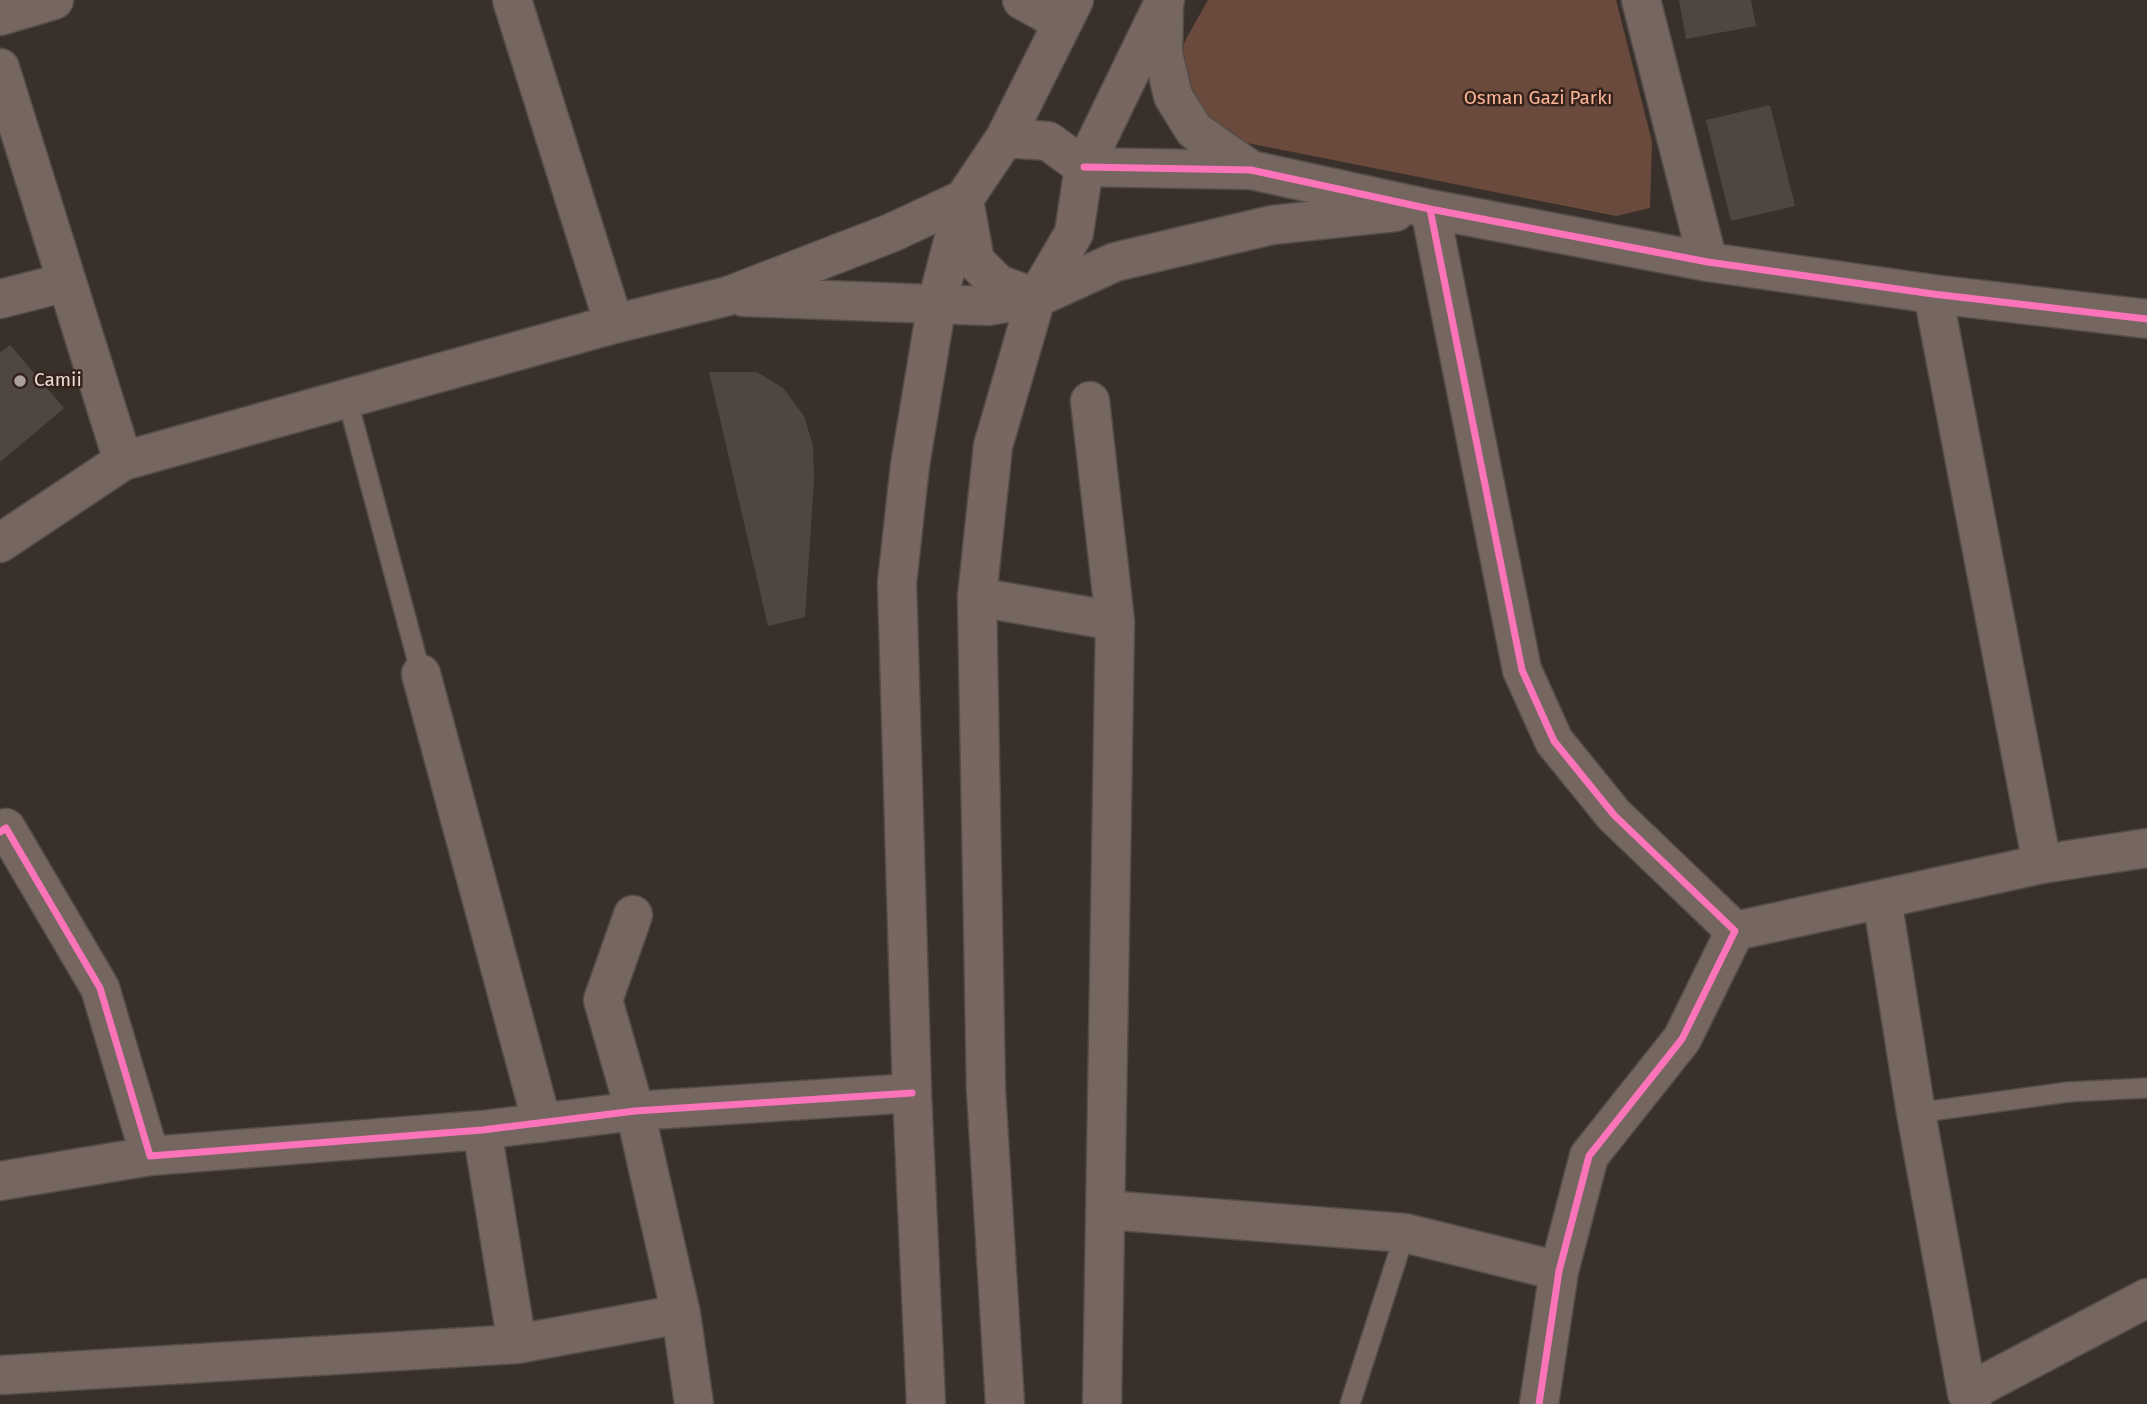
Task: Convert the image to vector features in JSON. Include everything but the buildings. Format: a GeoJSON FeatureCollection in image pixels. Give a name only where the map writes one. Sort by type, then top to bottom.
{"type":"FeatureCollection","features":[{"type":"Feature","properties":{"kind":"main road"},"geometry":{"type":"LineString","coordinates":[[1004,1404],[986,1090],[977,597],[993,446],[1036,298],[1074,233],[1084,167],[1165,1]]}},
{"type":"Feature","properties":{"kind":"main road"},"geometry":{"type":"LineString","coordinates":[[926,1404],[912,1093],[897,583],[910,465],[937,303],[964,199],[1005,138],[1068,11]]}},
{"type":"Feature","properties":{"kind":"main road"},"geometry":{"type":"LineString","coordinates":[[1005,138],[1048,141],[1084,167]]}},
{"type":"Feature","properties":{"kind":"main road"},"geometry":{"type":"LineString","coordinates":[[964,199],[975,261],[998,284],[1036,298]]}},
{"type":"Feature","properties":{"kind":"street"},"geometry":{"type":"LineString","coordinates":[[0,16],[54,0]]}},
{"type":"Feature","properties":{"kind":"street"},"geometry":{"type":"LineString","coordinates":[[512,0],[614,324]]}},
{"type":"Feature","properties":{"kind":"street"},"geometry":{"type":"LineString","coordinates":[[1022,0],[1068,11]]}},
{"type":"Feature","properties":{"kind":"street"},"geometry":{"type":"LineString","coordinates":[[1641,0],[1708,262]]}},
{"type":"Feature","properties":{"kind":"street"},"geometry":{"type":"LineString","coordinates":[[1165,1],[1163,53],[1173,96],[1194,130],[1251,170]]}},
{"type":"Feature","properties":{"kind":"street"},"geometry":{"type":"LineString","coordinates":[[0,68],[123,461]]}},
{"type":"Feature","properties":{"kind":"street"},"geometry":{"type":"LineString","coordinates":[[1084,167],[1251,170],[1430,209],[1708,262],[1933,294],[2147,319]]}},
{"type":"Feature","properties":{"kind":"street"},"geometry":{"type":"LineString","coordinates":[[0,543],[123,461],[614,324],[728,296],[891,233],[964,199]]}},
{"type":"Feature","properties":{"kind":"street"},"geometry":{"type":"LineString","coordinates":[[728,296],[988,306],[1036,298],[1115,262],[1272,225],[1430,209]]}},
{"type":"Feature","properties":{"kind":"street"},"geometry":{"type":"LineString","coordinates":[[1430,209],[1522,670],[1554,741],[1597,794],[1614,814],[1735,931]]}},
{"type":"Feature","properties":{"kind":"street"},"geometry":{"type":"LineString","coordinates":[[0,299],[67,282]]}},
{"type":"Feature","properties":{"kind":"street"},"geometry":{"type":"LineString","coordinates":[[1933,294],[2042,864]]}},
{"type":"Feature","properties":{"kind":"street"},"geometry":{"type":"LineString","coordinates":[[1090,401],[1115,621],[1102,1404]]}},
{"type":"Feature","properties":{"kind":"street"},"geometry":{"type":"LineString","coordinates":[[977,597],[1115,621]]}},
{"type":"Feature","properties":{"kind":"street"},"geometry":{"type":"LineString","coordinates":[[421,674],[542,1123]]}},
{"type":"Feature","properties":{"kind":"street"},"geometry":{"type":"LineString","coordinates":[[0,831],[6,828],[100,988],[150,1156]]}},
{"type":"Feature","properties":{"kind":"street"},"geometry":{"type":"LineString","coordinates":[[1735,931],[2042,864],[2147,848]]}},
{"type":"Feature","properties":{"kind":"street"},"geometry":{"type":"LineString","coordinates":[[1882,899],[1916,1113],[1970,1399],[2147,1298]]}},
{"type":"Feature","properties":{"kind":"street"},"geometry":{"type":"LineString","coordinates":[[632,915],[603,1000],[635,1111],[681,1314],[694,1404]]}},
{"type":"Feature","properties":{"kind":"street"},"geometry":{"type":"LineString","coordinates":[[1539,1404],[1559,1271],[1588,1156],[1682,1039],[1735,931]]}},
{"type":"Feature","properties":{"kind":"street"},"geometry":{"type":"LineString","coordinates":[[0,1181],[150,1156],[482,1130],[635,1111],[912,1093]]}},
{"type":"Feature","properties":{"kind":"street"},"geometry":{"type":"LineString","coordinates":[[482,1130],[517,1344]]}},
{"type":"Feature","properties":{"kind":"street"},"geometry":{"type":"LineString","coordinates":[[1106,1210],[1405,1233],[1559,1271]]}},
{"type":"Feature","properties":{"kind":"street"},"geometry":{"type":"LineString","coordinates":[[2,1378],[517,1344],[681,1314]]}},
{"type":"Feature","properties":{"kind":"lane"},"geometry":{"type":"LineString","coordinates":[[347,398],[421,674]]}},
{"type":"Feature","properties":{"kind":"lane"},"geometry":{"type":"LineString","coordinates":[[1916,1113],[2068,1092],[2147,1088]]}},
{"type":"Feature","properties":{"kind":"lane"},"geometry":{"type":"LineString","coordinates":[[1350,1404],[1405,1233]]}},
{"type":"Feature","properties":{"kind":"green space","name":"Osman Gazi Parkı"},"geometry":{"type":"Polygon","coordinates":[[[1208,0],[1616,0],[1652,142],[1650,208],[1616,216],[1227,139],[1188,110],[1175,66],[1186,39],[1208,0]]]}},
{"type":"Feature","properties":{"kind":"cycle path"},"geometry":{"type":"LineString","coordinates":[[1084,167],[1251,170],[1430,209],[1708,262],[1933,294],[2147,319]]}},
{"type":"Feature","properties":{"kind":"cycle path"},"geometry":{"type":"LineString","coordinates":[[1430,209],[1522,670],[1554,741],[1614,815],[1735,931],[1682,1039],[1589,1156],[1559,1271],[1539,1404]]}},
{"type":"Feature","properties":{"kind":"cycle path"},"geometry":{"type":"LineString","coordinates":[[0,832],[6,828],[100,988],[150,1156],[482,1130],[635,1111],[912,1093]]}},
{"type":"Feature","properties":{"kind":"place","name":"Camii"},"geometry":{"type":"Point","coordinates":[20,381]}}]}
